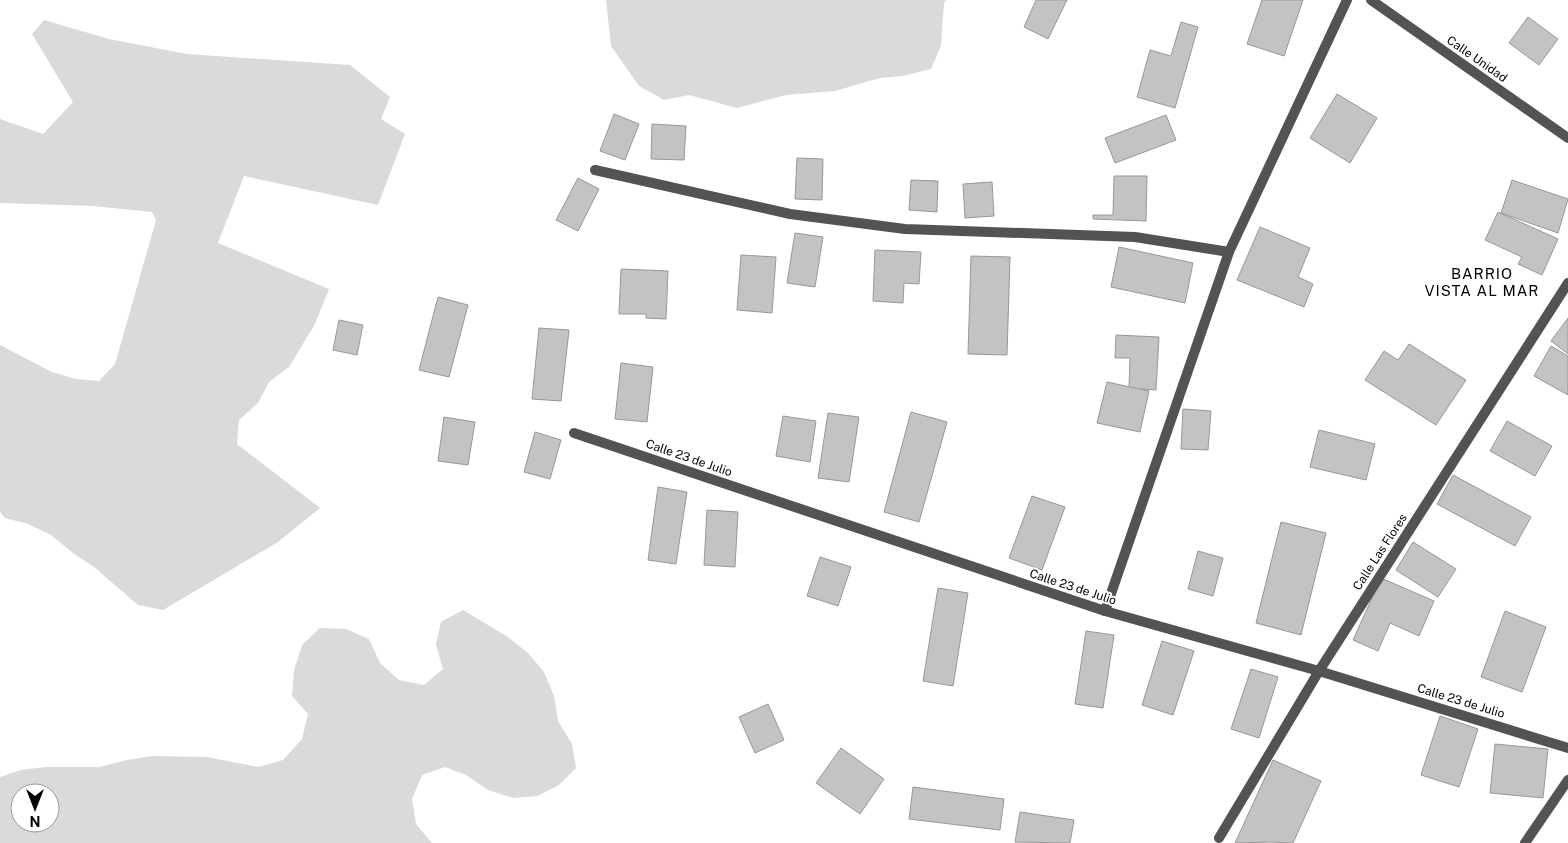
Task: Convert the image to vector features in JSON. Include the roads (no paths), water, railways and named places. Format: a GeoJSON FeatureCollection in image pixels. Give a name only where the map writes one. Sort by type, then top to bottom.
{"type":"FeatureCollection","features":[{"type":"Feature","properties":{"kind":"street"},"geometry":{"type":"LineString","coordinates":[[1105,611],[1229,252],[1347,0]]}},
{"type":"Feature","properties":{"kind":"street","name":"Calle Unidad"},"geometry":{"type":"LineString","coordinates":[[1371,0],[1568,138]]}},
{"type":"Feature","properties":{"kind":"street"},"geometry":{"type":"LineString","coordinates":[[595,170],[790,214],[905,229],[1135,238],[1229,252]]}},
{"type":"Feature","properties":{"kind":"street","name":"Calle Las Flores"},"geometry":{"type":"LineString","coordinates":[[1219,838],[1319,670],[1568,283]]}},
{"type":"Feature","properties":{"kind":"street","name":"Calle 23 de Julio"},"geometry":{"type":"LineString","coordinates":[[574,433],[1105,611],[1319,670],[1568,748]]}},
{"type":"Feature","properties":{"kind":"street"},"geometry":{"type":"LineString","coordinates":[[1525,843],[1568,780]]}},
{"type":"Feature","properties":{"kind":"district","name":"BARRIO VISTA AL MAR"},"geometry":{"type":"Point","coordinates":[1482,282]}}]}
